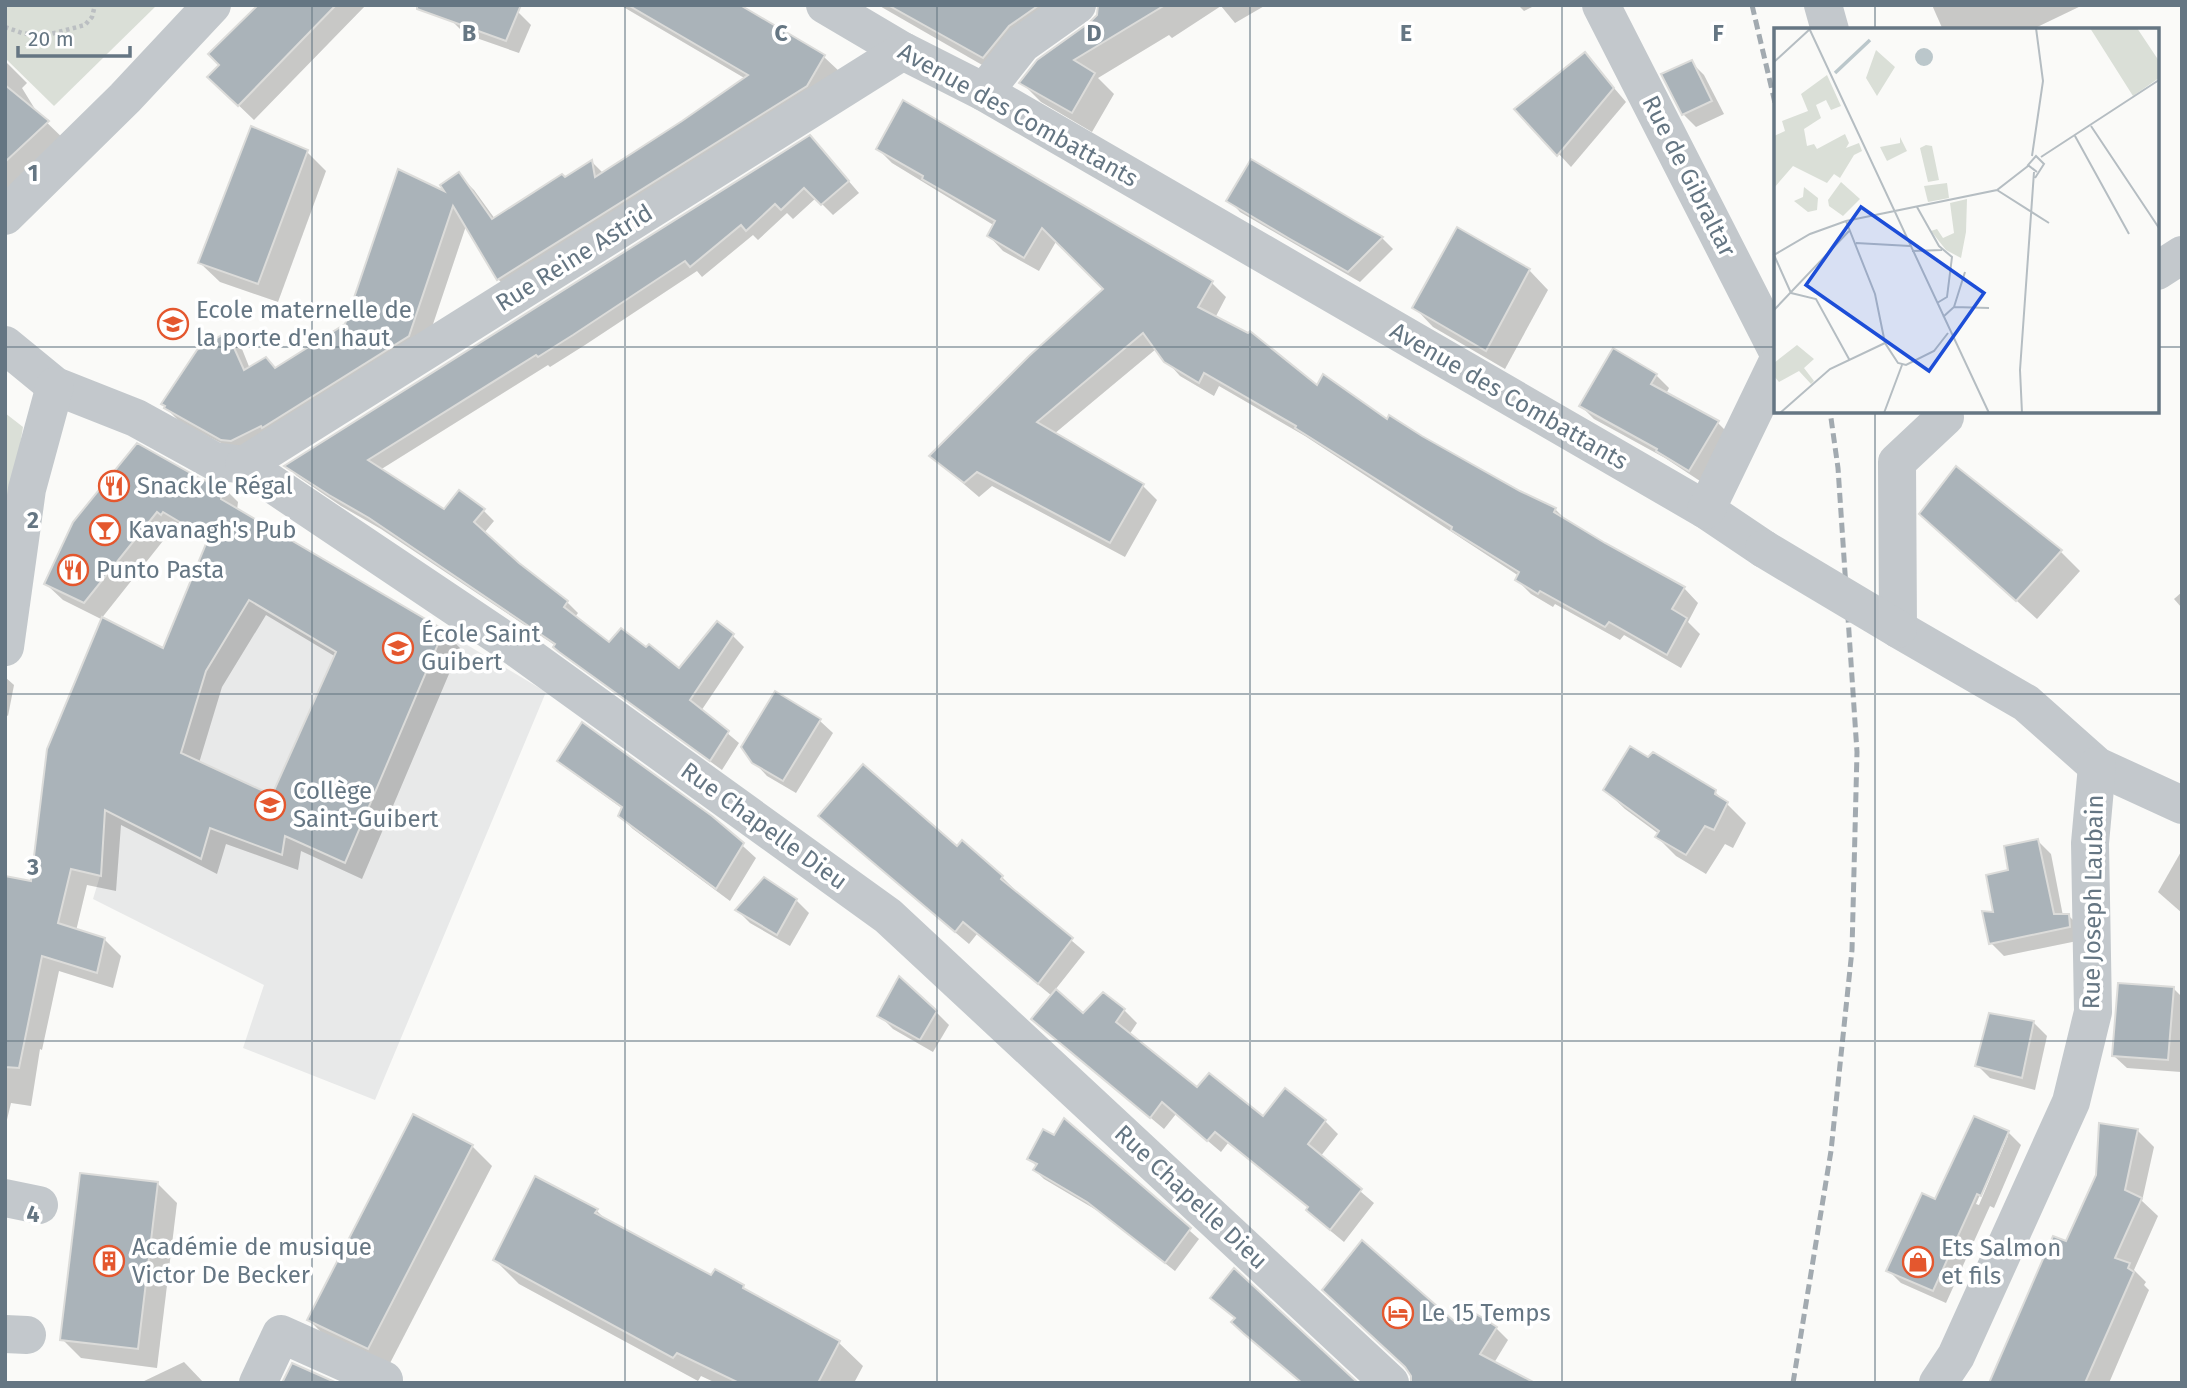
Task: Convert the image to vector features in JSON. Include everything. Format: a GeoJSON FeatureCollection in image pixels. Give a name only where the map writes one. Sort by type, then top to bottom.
{"type":"FeatureCollection","features":[{"type":"Feature","properties":{"kind":"street"},"geometry":{"type":"LineString","coordinates":[[5,216],[125,97],[212,5]]}},
{"type":"Feature","properties":{"kind":"street","name":"Avenue des Combattants"},"geometry":{"type":"LineString","coordinates":[[825,5],[903,51],[984,92],[1706,510],[1764,549],[2026,704],[2097,766],[2182,805]]}},
{"type":"Feature","properties":{"kind":"street"},"geometry":{"type":"LineString","coordinates":[[984,92],[1022,44],[1077,5]]}},
{"type":"Feature","properties":{"kind":"street","name":"Rue de Gibraltar"},"geometry":{"type":"LineString","coordinates":[[1601,5],[1774,344]]}},
{"type":"Feature","properties":{"kind":"street"},"geometry":{"type":"LineString","coordinates":[[1823,5],[1829,28]]}},
{"type":"Feature","properties":{"kind":"street","name":"Rue Reine Astrid"},"geometry":{"type":"LineString","coordinates":[[244,465],[903,51]]}},
{"type":"Feature","properties":{"kind":"street"},"geometry":{"type":"LineString","coordinates":[[2159,270],[2182,255]]}},
{"type":"Feature","properties":{"kind":"street","name":"Rue Chapelle Dieu"},"geometry":{"type":"LineString","coordinates":[[5,345],[55,386],[136,418],[214,461],[244,465],[518,649],[888,916],[1390,1383]]}},
{"type":"Feature","properties":{"kind":"street"},"geometry":{"type":"LineString","coordinates":[[1706,510],[1774,369]]}},
{"type":"Feature","properties":{"kind":"street"},"geometry":{"type":"LineString","coordinates":[[6,641],[27,489],[55,386]]}},
{"type":"Feature","properties":{"kind":"street"},"geometry":{"type":"LineString","coordinates":[[1898,629],[1897,462],[1947,413]]}},
{"type":"Feature","properties":{"kind":"street","name":"Rue Joseph Laubain"},"geometry":{"type":"LineString","coordinates":[[1938,1383],[1956,1356],[2071,1102],[2093,1012],[2090,843],[2097,766]]}},
{"type":"Feature","properties":{"kind":"street"},"geometry":{"type":"LineString","coordinates":[[258,1383],[281,1334],[384,1380]]}},
{"type":"Feature","properties":{"kind":"path"},"geometry":{"type":"LineString","coordinates":[[5,27],[43,36],[85,25],[92,17],[95,5]]}},
{"type":"Feature","properties":{"kind":"shaded area"},"geometry":{"type":"Polygon","coordinates":[[[5,5],[157,5],[54,106],[5,58],[5,5]]]}},
{"type":"Feature","properties":{"kind":"shaded area"},"geometry":{"type":"Polygon","coordinates":[[[5,413],[23,427],[9,513],[5,510],[5,413]]]}},
{"type":"Feature","properties":{"kind":"shaded area","name":"Collège Saint-Guibert"},"geometry":{"type":"Polygon","coordinates":[[[254,518],[546,692],[375,1100],[243,1048],[264,985],[93,899],[100,876],[33,861],[47,749],[102,617],[163,648],[201,556],[229,570],[254,518]]]}},
{"type":"Feature","properties":{"kind":"building"},"geometry":{"type":"Polygon","coordinates":[[[258,5],[336,5],[238,106],[207,77],[219,65],[208,54],[258,5]]]}},
{"type":"Feature","properties":{"kind":"building"},"geometry":{"type":"Polygon","coordinates":[[[417,5],[521,5],[506,41],[417,9],[417,5]]]}},
{"type":"Feature","properties":{"kind":"building"},"geometry":{"type":"Polygon","coordinates":[[[628,5],[740,5],[825,55],[807,86],[497,280],[453,206],[409,336],[262,428],[261,426],[231,441],[221,440],[164,408],[161,404],[197,350],[227,332],[244,370],[266,357],[275,368],[345,324],[398,169],[444,191],[440,185],[459,172],[492,219],[562,174],[565,177],[592,160],[595,177],[748,75],[628,5]]]}},
{"type":"Feature","properties":{"kind":"building"},"geometry":{"type":"Polygon","coordinates":[[[888,5],[1039,5],[1009,26],[983,58],[888,5]]]}},
{"type":"Feature","properties":{"kind":"building"},"geometry":{"type":"Polygon","coordinates":[[[1098,5],[1165,5],[1074,60],[1095,73],[1072,113],[1019,83],[1037,60],[1090,22],[1097,15],[1098,5]]]}},
{"type":"Feature","properties":{"kind":"building"},"geometry":{"type":"Polygon","coordinates":[[[1585,52],[1614,88],[1557,156],[1514,109],[1585,52]]]}},
{"type":"Feature","properties":{"kind":"building"},"geometry":{"type":"Polygon","coordinates":[[[1692,60],[1712,101],[1682,115],[1661,74],[1692,60]]]}},
{"type":"Feature","properties":{"kind":"building"},"geometry":{"type":"Polygon","coordinates":[[[5,85],[49,121],[5,162],[5,85]]]}},
{"type":"Feature","properties":{"kind":"building"},"geometry":{"type":"Polygon","coordinates":[[[903,100],[1213,281],[1198,307],[1248,333],[1250,331],[1317,385],[1323,374],[1387,419],[1389,415],[1520,491],[1556,508],[1554,512],[1685,587],[1672,609],[1687,618],[1667,655],[1609,622],[1605,627],[1515,580],[1519,572],[1295,428],[1296,426],[1204,373],[1199,383],[1164,362],[1143,333],[1037,422],[1144,484],[1110,543],[977,472],[964,483],[929,456],[1029,356],[1103,289],[1042,228],[1024,258],[987,236],[995,221],[876,149],[903,100]]]}},
{"type":"Feature","properties":{"kind":"building"},"geometry":{"type":"Polygon","coordinates":[[[251,126],[308,150],[258,284],[198,263],[251,126]]]}},
{"type":"Feature","properties":{"kind":"building"},"geometry":{"type":"Polygon","coordinates":[[[810,135],[849,181],[821,205],[804,188],[781,210],[775,204],[746,231],[741,225],[690,267],[685,261],[538,357],[536,355],[368,460],[444,509],[459,490],[485,509],[474,522],[519,563],[568,601],[564,607],[609,642],[621,628],[646,647],[649,644],[679,668],[717,621],[734,634],[690,700],[729,731],[710,761],[559,652],[553,647],[555,644],[369,518],[284,466],[810,135]]]}},
{"type":"Feature","properties":{"kind":"building"},"geometry":{"type":"Polygon","coordinates":[[[1251,159],[1383,237],[1348,272],[1290,239],[1226,201],[1251,159]]]}},
{"type":"Feature","properties":{"kind":"building"},"geometry":{"type":"Polygon","coordinates":[[[1457,227],[1530,269],[1486,351],[1412,308],[1457,227]]]}},
{"type":"Feature","properties":{"kind":"building"},"geometry":{"type":"Polygon","coordinates":[[[1613,348],[1657,374],[1651,384],[1719,421],[1689,471],[1656,451],[1657,449],[1579,406],[1613,348]]]}},
{"type":"Feature","properties":{"kind":"building"},"geometry":{"type":"Polygon","coordinates":[[[137,443],[203,480],[223,484],[221,499],[444,630],[345,863],[285,836],[282,855],[210,828],[201,859],[105,810],[101,876],[71,869],[58,923],[105,938],[97,973],[42,956],[19,1068],[5,1067],[5,876],[31,881],[47,749],[102,617],[163,648],[208,539],[163,512],[161,515],[157,512],[84,603],[44,584],[73,522],[137,443]],[[249,600],[206,671],[181,753],[272,795],[336,652],[249,600]]]}},
{"type":"Feature","properties":{"kind":"building"},"geometry":{"type":"Polygon","coordinates":[[[1956,466],[2062,550],[2016,601],[1919,514],[1956,466]]]}},
{"type":"Feature","properties":{"kind":"building"},"geometry":{"type":"Polygon","coordinates":[[[775,691],[821,719],[783,781],[752,763],[741,747],[775,691]]]}},
{"type":"Feature","properties":{"kind":"building"},"geometry":{"type":"Polygon","coordinates":[[[582,722],[712,816],[744,843],[716,889],[618,816],[622,807],[557,761],[582,722]]]}},
{"type":"Feature","properties":{"kind":"building"},"geometry":{"type":"Polygon","coordinates":[[[1630,746],[1648,757],[1653,752],[1716,790],[1715,794],[1728,802],[1714,830],[1705,826],[1686,855],[1655,837],[1659,831],[1603,790],[1630,746]]]}},
{"type":"Feature","properties":{"kind":"building"},"geometry":{"type":"Polygon","coordinates":[[[863,764],[957,846],[962,840],[1003,876],[1001,879],[1073,938],[1038,984],[963,922],[955,932],[818,816],[863,764]]]}},
{"type":"Feature","properties":{"kind":"building"},"geometry":{"type":"Polygon","coordinates":[[[2038,839],[2054,914],[2069,914],[2070,927],[1989,944],[1982,911],[1993,912],[1986,875],[2008,870],[2004,846],[2038,839]]]}},
{"type":"Feature","properties":{"kind":"building"},"geometry":{"type":"Polygon","coordinates":[[[764,877],[797,899],[777,935],[735,910],[764,877]]]}},
{"type":"Feature","properties":{"kind":"building"},"geometry":{"type":"Polygon","coordinates":[[[899,976],[937,1011],[920,1040],[877,1016],[899,976]]]}},
{"type":"Feature","properties":{"kind":"building"},"geometry":{"type":"Polygon","coordinates":[[[2118,983],[2174,987],[2168,1060],[2112,1056],[2118,983]]]}},
{"type":"Feature","properties":{"kind":"building"},"geometry":{"type":"Polygon","coordinates":[[[1056,989],[1083,1013],[1103,992],[1125,1009],[1116,1022],[1197,1087],[1209,1073],[1263,1116],[1285,1088],[1326,1120],[1308,1144],[1362,1189],[1330,1230],[1306,1210],[1308,1207],[1215,1132],[1207,1141],[1162,1102],[1150,1118],[1031,1019],[1056,989]]]}},
{"type":"Feature","properties":{"kind":"building"},"geometry":{"type":"Polygon","coordinates":[[[1989,1013],[2034,1021],[2022,1078],[1975,1066],[1989,1013]]]}},
{"type":"Feature","properties":{"kind":"building"},"geometry":{"type":"Polygon","coordinates":[[[413,1114],[473,1145],[368,1349],[307,1320],[413,1114]]]}},
{"type":"Feature","properties":{"kind":"building"},"geometry":{"type":"Polygon","coordinates":[[[1974,1116],[2009,1131],[1981,1196],[1977,1194],[1933,1291],[1886,1271],[1922,1193],[1935,1199],[1974,1116]]]}},
{"type":"Feature","properties":{"kind":"building"},"geometry":{"type":"Polygon","coordinates":[[[1064,1118],[1191,1228],[1165,1263],[1087,1202],[1033,1170],[1037,1164],[1027,1159],[1043,1129],[1054,1135],[1064,1118]]]}},
{"type":"Feature","properties":{"kind":"building"},"geometry":{"type":"Polygon","coordinates":[[[2099,1123],[2138,1129],[2125,1190],[2142,1198],[2115,1258],[2130,1263],[2128,1268],[2134,1272],[2085,1383],[1989,1383],[2053,1236],[2066,1241],[2096,1175],[2099,1123]]]}},
{"type":"Feature","properties":{"kind":"building","name":"Académie de musique Victor De Becker"},"geometry":{"type":"Polygon","coordinates":[[[80,1173],[158,1182],[138,1349],[60,1340],[80,1173]]]}},
{"type":"Feature","properties":{"kind":"building"},"geometry":{"type":"Polygon","coordinates":[[[535,1176],[598,1209],[595,1213],[711,1275],[715,1269],[744,1285],[743,1288],[840,1341],[818,1383],[739,1383],[677,1353],[673,1358],[493,1260],[535,1176]]]}},
{"type":"Feature","properties":{"kind":"building"},"geometry":{"type":"Polygon","coordinates":[[[1362,1240],[1455,1322],[1465,1307],[1497,1327],[1480,1354],[1535,1383],[1411,1383],[1411,1376],[1405,1367],[1322,1290],[1362,1240]]]}},
{"type":"Feature","properties":{"kind":"building"},"geometry":{"type":"Polygon","coordinates":[[[1234,1268],[1358,1383],[1302,1383],[1231,1322],[1235,1318],[1210,1298],[1234,1268]]]}},
{"type":"Feature","properties":{"kind":"building"},"geometry":{"type":"Polygon","coordinates":[[[292,1363],[337,1383],[282,1383],[292,1363]]]}},
{"type":"Feature","properties":{"kind":"railway"},"geometry":{"type":"LineString","coordinates":[[1752,5],[1774,98]]}},
{"type":"Feature","properties":{"kind":"railway"},"geometry":{"type":"LineString","coordinates":[[1793,1383],[1831,1151],[1852,950],[1857,752],[1838,468],[1830,413]]}},
{"type":"Feature","properties":{"kind":"place","name":"Ecole maternelle de la porte d'en haut"},"geometry":{"type":"Point","coordinates":[173,324]}},
{"type":"Feature","properties":{"kind":"place","name":"Snack le Régal"},"geometry":{"type":"Point","coordinates":[114,486]}},
{"type":"Feature","properties":{"kind":"place","name":"Kavanagh's Pub"},"geometry":{"type":"Point","coordinates":[105,530]}},
{"type":"Feature","properties":{"kind":"place","name":"Punto Pasta"},"geometry":{"type":"Point","coordinates":[73,570]}},
{"type":"Feature","properties":{"kind":"place","name":"École Saint Guibert"},"geometry":{"type":"Point","coordinates":[398,648]}},
{"type":"Feature","properties":{"kind":"place","name":"Collège Saint-Guibert"},"geometry":{"type":"Point","coordinates":[270,805]}},
{"type":"Feature","properties":{"kind":"place","name":"Académie de musique Victor De Becker"},"geometry":{"type":"Point","coordinates":[109,1261]}},
{"type":"Feature","properties":{"kind":"place","name":"Ets Salmon et fils"},"geometry":{"type":"Point","coordinates":[1918,1262]}},
{"type":"Feature","properties":{"kind":"place","name":"Le 15 Temps"},"geometry":{"type":"Point","coordinates":[1398,1313]}}]}
